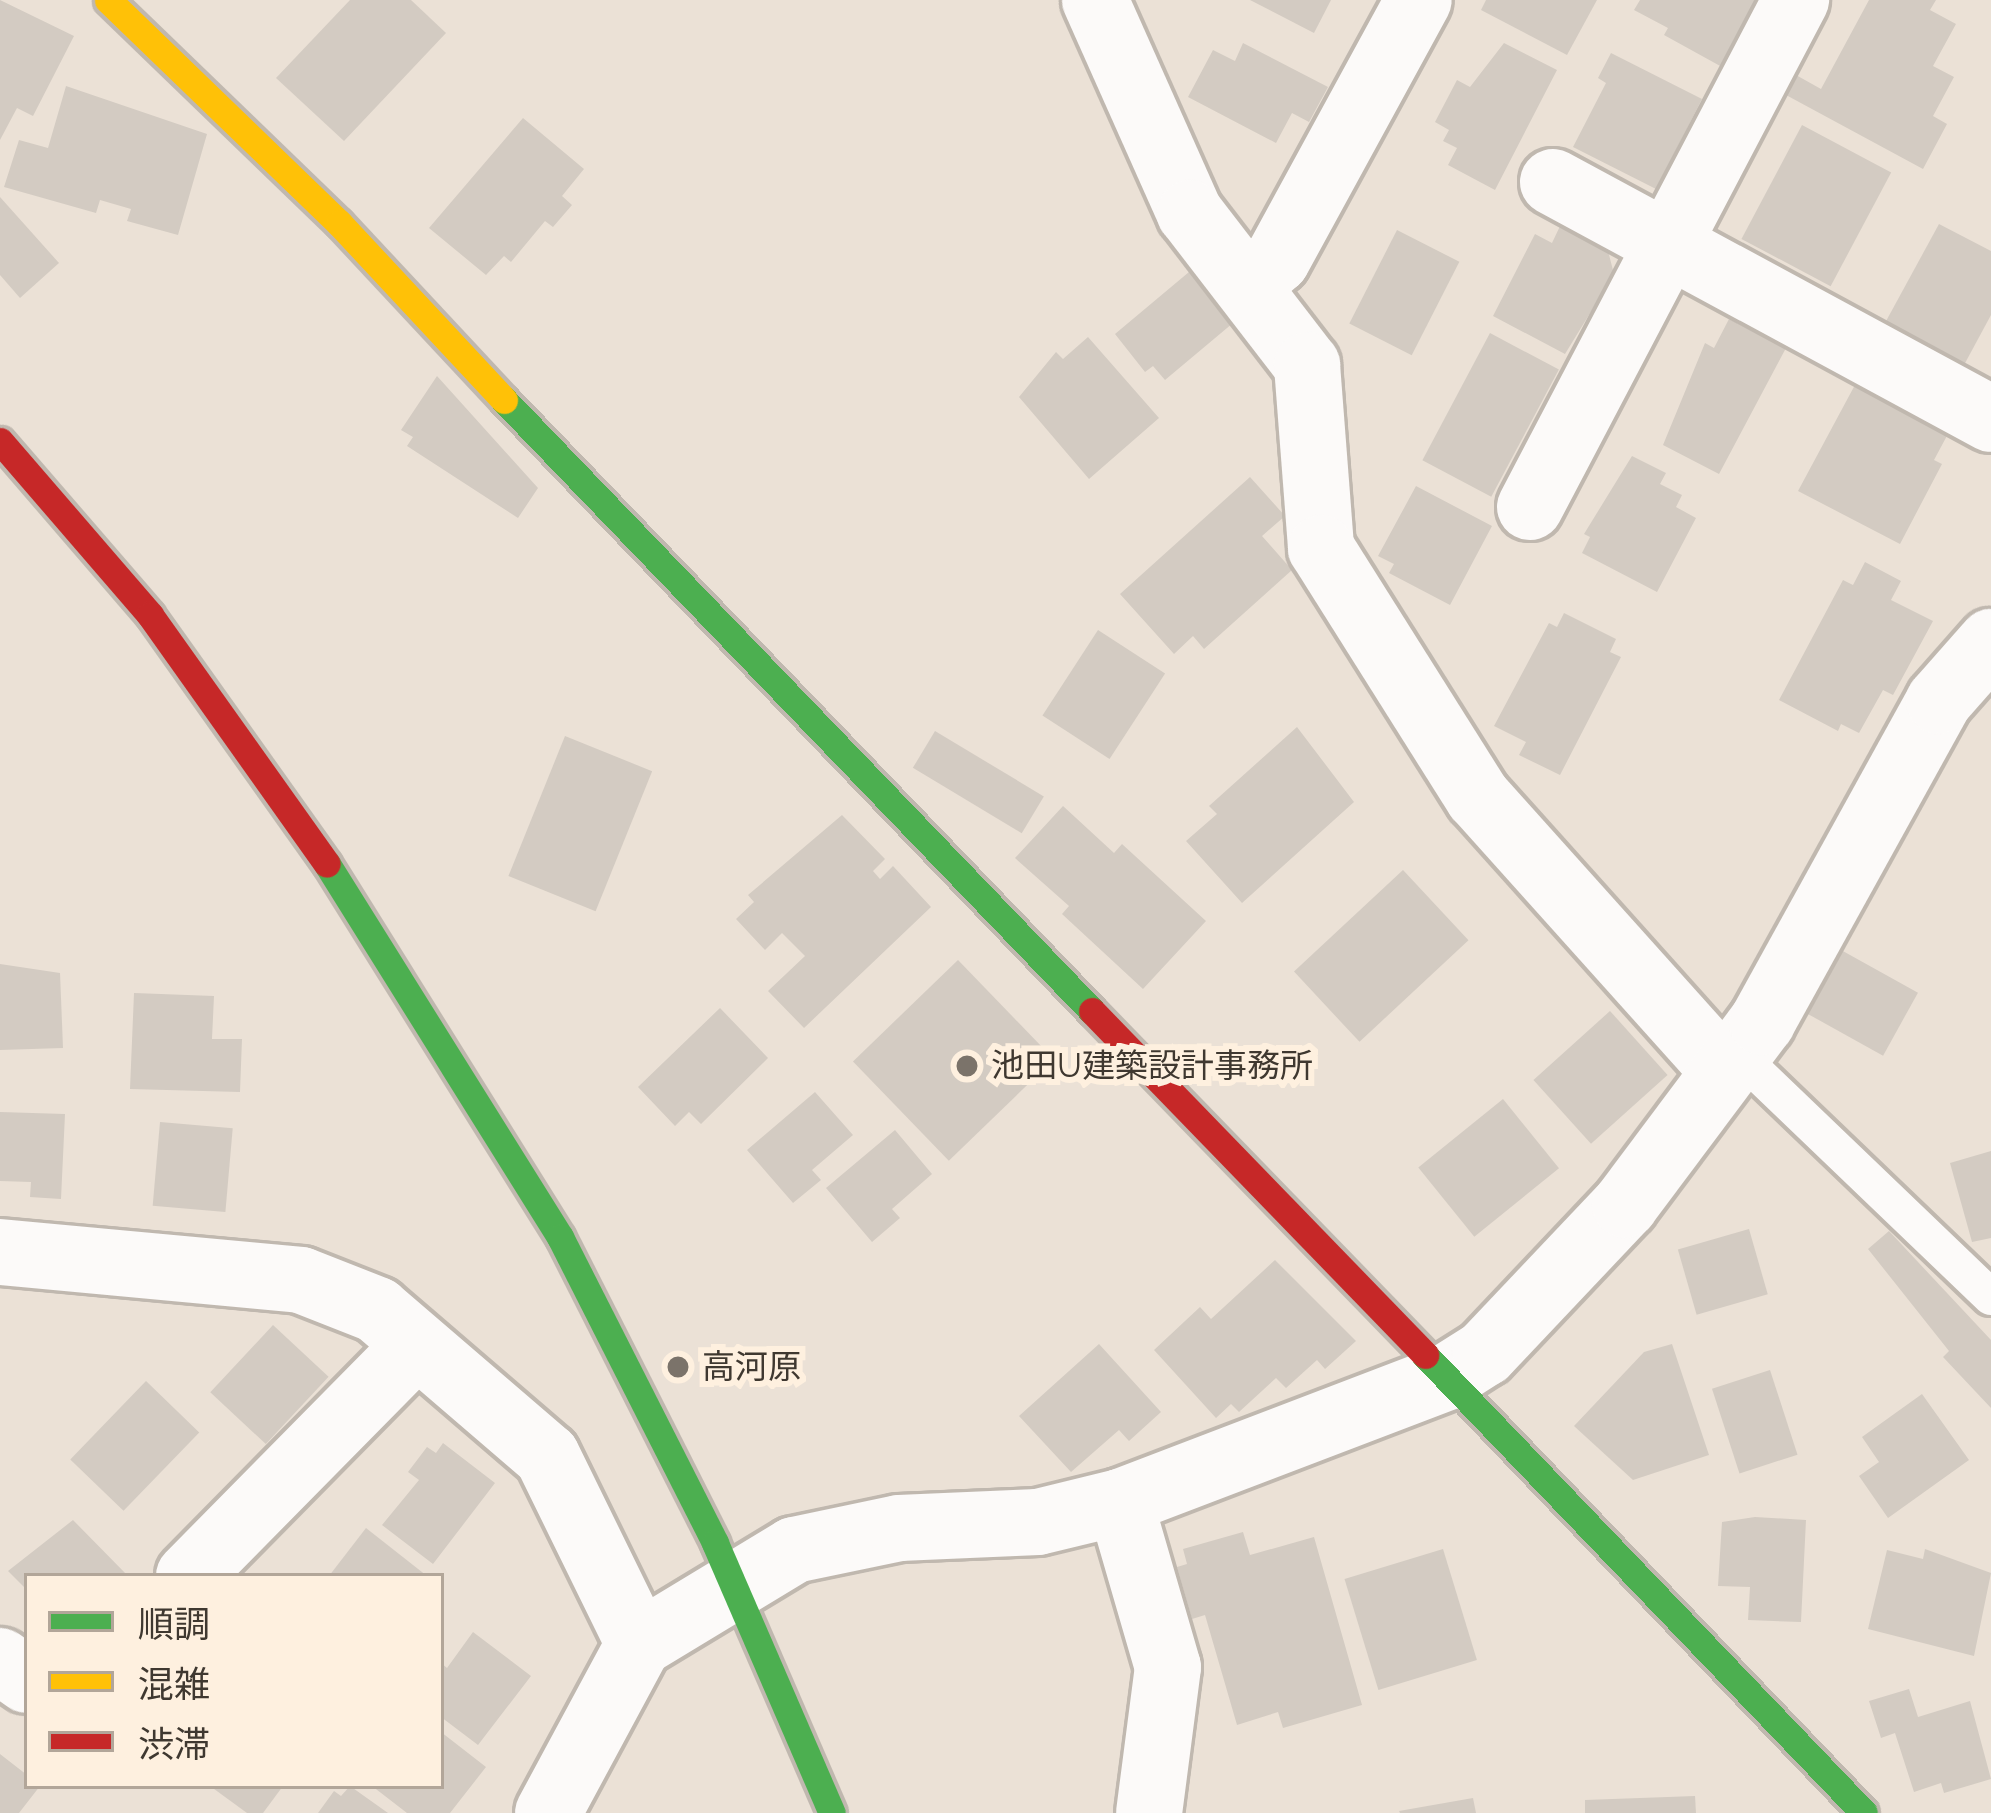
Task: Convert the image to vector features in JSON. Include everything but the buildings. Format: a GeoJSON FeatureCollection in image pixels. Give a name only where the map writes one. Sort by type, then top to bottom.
{"type":"FeatureCollection","features":[{"type":"Feature","properties":{"kind":"street"},"geometry":{"type":"LineString","coordinates":[[108,0],[339,223],[756,670],[1864,1813]]}},
{"type":"Feature","properties":{"kind":"street"},"geometry":{"type":"LineString","coordinates":[[1095,0],[1190,213],[1307,365],[1322,548],[1478,797],[1710,1056],[1729,1062]]}},
{"type":"Feature","properties":{"kind":"street"},"geometry":{"type":"LineString","coordinates":[[1248,285],[1277,260],[1419,0]]}},
{"type":"Feature","properties":{"kind":"street"},"geometry":{"type":"LineString","coordinates":[[1530,507],[1664,243],[1796,0]]}},
{"type":"Feature","properties":{"kind":"street"},"geometry":{"type":"LineString","coordinates":[[1552,182],[1991,419]]}},
{"type":"Feature","properties":{"kind":"street"},"geometry":{"type":"LineString","coordinates":[[0,441],[150,614],[377,935],[560,1237],[734,1585],[832,1813]]}},
{"type":"Feature","properties":{"kind":"street"},"geometry":{"type":"LineString","coordinates":[[548,1813],[639,1644],[794,1550],[899,1528],[1038,1522],[1120,1502],[1447,1378],[1485,1353],[1625,1205],[1762,1022],[1939,701],[1991,643]]}},
{"type":"Feature","properties":{"kind":"street"},"geometry":{"type":"LineString","coordinates":[[0,1252],[302,1280],[377,1310],[547,1456],[639,1644]]}},
{"type":"Feature","properties":{"kind":"street"},"geometry":{"type":"LineString","coordinates":[[192,1573],[416,1346]]}},
{"type":"Feature","properties":{"kind":"street"},"geometry":{"type":"LineString","coordinates":[[1120,1502],[1168,1667],[1149,1813]]}},
{"type":"Feature","properties":{"kind":"lane"},"geometry":{"type":"LineString","coordinates":[[1729,1062],[1752,1068],[1991,1297]]}},
{"type":"Feature","properties":{"kind":"traffic: fast"},"geometry":{"type":"LineString","coordinates":[[504,400],[1092,1011]]}},
{"type":"Feature","properties":{"kind":"traffic: fast"},"geometry":{"type":"LineString","coordinates":[[327,864],[560,1237],[715,1543],[832,1813]]}},
{"type":"Feature","properties":{"kind":"traffic: fast"},"geometry":{"type":"LineString","coordinates":[[1425,1355],[1864,1813]]}},
{"type":"Feature","properties":{"kind":"traffic: slow"},"geometry":{"type":"LineString","coordinates":[[108,0],[339,223],[504,400]]}},
{"type":"Feature","properties":{"kind":"traffic: jam"},"geometry":{"type":"LineString","coordinates":[[0,441],[150,615],[327,864]]}},
{"type":"Feature","properties":{"kind":"traffic: jam"},"geometry":{"type":"LineString","coordinates":[[1092,1011],[1425,1355]]}},
{"type":"Feature","properties":{"kind":"place","name":"池田U建築設計事務所"},"geometry":{"type":"Point","coordinates":[967,1066]}},
{"type":"Feature","properties":{"kind":"place","name":"高河原"},"geometry":{"type":"Point","coordinates":[678,1367]}}]}
